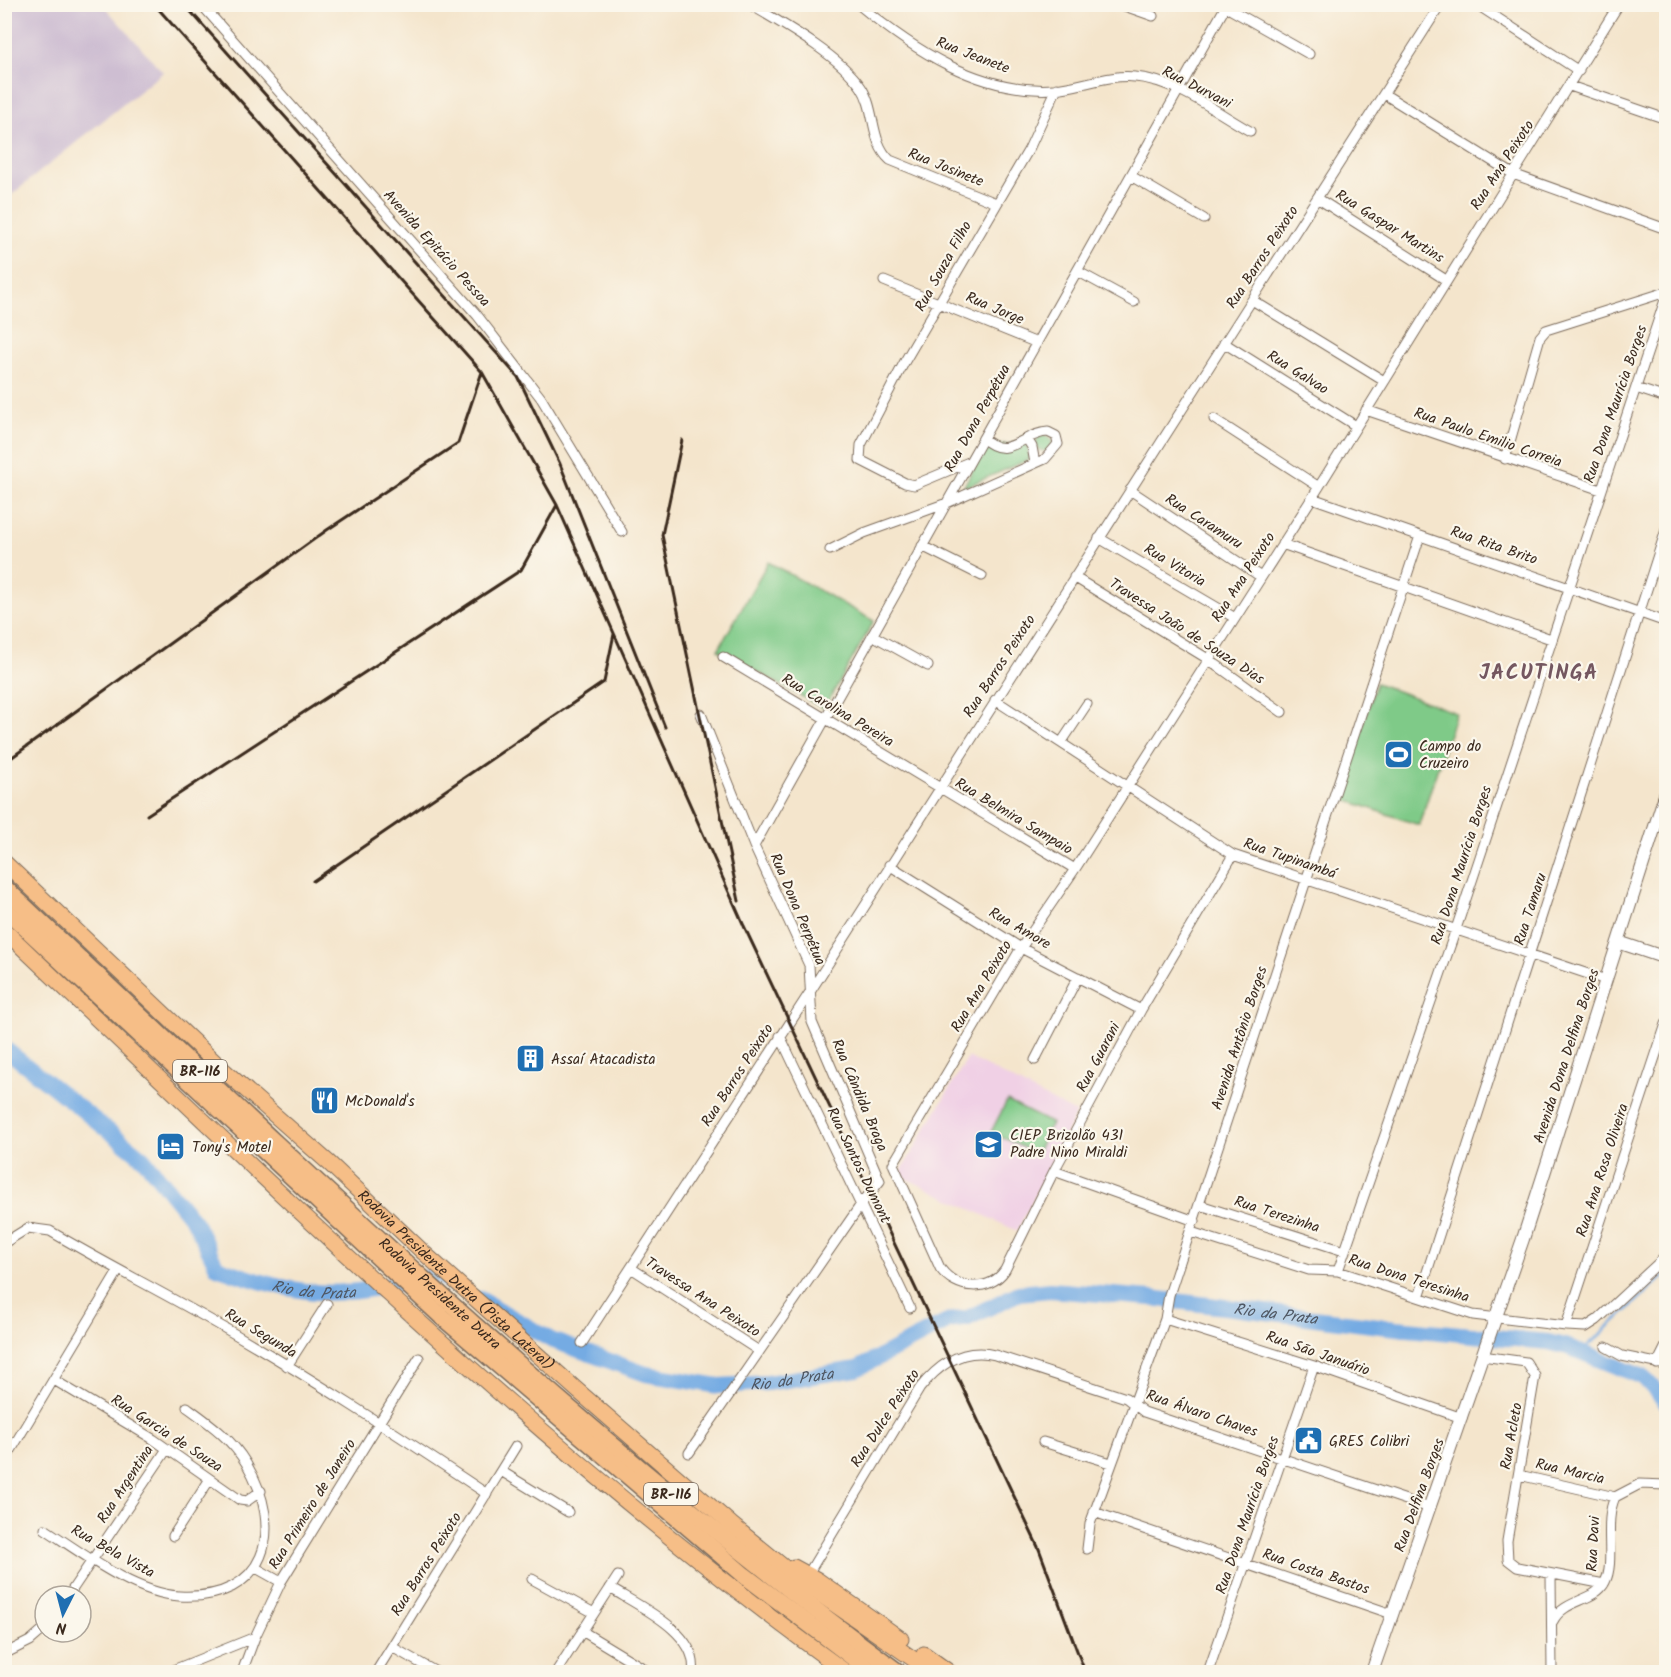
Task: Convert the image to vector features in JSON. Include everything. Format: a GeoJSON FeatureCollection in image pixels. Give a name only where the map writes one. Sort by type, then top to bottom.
{"type":"FeatureCollection","features":[{"type":"Feature","properties":{"kind":"highway","name":"Rodovia Presidente Dutra (Pista Lateral)"},"geometry":{"type":"LineString","coordinates":[[4,862],[220,1068],[329,1163],[424,1253],[553,1368],[775,1560],[932,1672]]}},
{"type":"Feature","properties":{"kind":"highway","name":"Rodovia Presidente Dutra"},"geometry":{"type":"LineString","coordinates":[[4,887],[390,1258]]}},
{"type":"Feature","properties":{"kind":"highway","name":"Rodovia Presidente Dutra"},"geometry":{"type":"LineString","coordinates":[[4,908],[447,1311],[744,1575],[872,1672]]}},
{"type":"Feature","properties":{"kind":"highway","name":"BR-116"},"geometry":{"type":"LineString","coordinates":[[4,930],[346,1255],[540,1431],[716,1577],[846,1672]]}},
{"type":"Feature","properties":{"kind":"highway","name":"Rodovia Presidente Dutra"},"geometry":{"type":"LineString","coordinates":[[447,1311],[749,1559],[898,1672]]}},
{"type":"Feature","properties":{"kind":"highway"},"geometry":{"type":"LineString","coordinates":[[775,1560],[808,1574],[949,1672]]}},
{"type":"Feature","properties":{"kind":"street","name":"Avenida Epitácio Pessoa"},"geometry":{"type":"LineString","coordinates":[[201,4],[485,324],[567,437],[622,532]]}},
{"type":"Feature","properties":{"kind":"street","name":"Rua Josinete"},"geometry":{"type":"LineString","coordinates":[[748,4],[827,56],[852,77],[867,99],[880,148],[890,160],[996,203]]}},
{"type":"Feature","properties":{"kind":"street","name":"Rua Jeanete"},"geometry":{"type":"LineString","coordinates":[[858,4],[897,37],[951,66],[1005,85],[1039,89],[1057,88]]}},
{"type":"Feature","properties":{"kind":"street"},"geometry":{"type":"LineString","coordinates":[[1119,4],[1153,16]]}},
{"type":"Feature","properties":{"kind":"street","name":"Rua Barros Peixoto"},"geometry":{"type":"LineString","coordinates":[[582,1343],[810,992],[1441,4]]}},
{"type":"Feature","properties":{"kind":"street"},"geometry":{"type":"LineString","coordinates":[[1476,4],[1579,71]]}},
{"type":"Feature","properties":{"kind":"street","name":"Rua Ana Peixoto"},"geometry":{"type":"LineString","coordinates":[[893,1164],[1021,948],[1075,869],[1319,487],[1619,4]]}},
{"type":"Feature","properties":{"kind":"street"},"geometry":{"type":"LineString","coordinates":[[1227,6],[1309,54]]}},
{"type":"Feature","properties":{"kind":"street","name":"Rua Dona Perpétua"},"geometry":{"type":"LineString","coordinates":[[753,846],[1227,6]]}},
{"type":"Feature","properties":{"kind":"street","name":"Rua Durvani"},"geometry":{"type":"LineString","coordinates":[[1057,88],[1134,76],[1179,91],[1250,131]]}},
{"type":"Feature","properties":{"kind":"street"},"geometry":{"type":"LineString","coordinates":[[1570,86],[1666,119]]}},
{"type":"Feature","properties":{"kind":"street","name":"Rua Souza Filho"},"geometry":{"type":"LineString","coordinates":[[969,462],[914,485],[905,483],[860,460],[861,445],[880,407],[1029,149],[1057,88]]}},
{"type":"Feature","properties":{"kind":"street"},"geometry":{"type":"LineString","coordinates":[[1384,94],[1513,174],[1666,229]]}},
{"type":"Feature","properties":{"kind":"street"},"geometry":{"type":"LineString","coordinates":[[1131,176],[1204,219]]}},
{"type":"Feature","properties":{"kind":"street","name":"Rua Gaspar Martins"},"geometry":{"type":"LineString","coordinates":[[1317,198],[1446,280]]}},
{"type":"Feature","properties":{"kind":"street"},"geometry":{"type":"LineString","coordinates":[[1077,271],[1134,302]]}},
{"type":"Feature","properties":{"kind":"street","name":"Rua Jorge"},"geometry":{"type":"LineString","coordinates":[[884,281],[942,302],[1037,343]]}},
{"type":"Feature","properties":{"kind":"street"},"geometry":{"type":"LineString","coordinates":[[1505,459],[1540,337],[1546,330],[1666,292]]}},
{"type":"Feature","properties":{"kind":"street","name":"Rua Dona Maurícia Borges"},"geometry":{"type":"LineString","coordinates":[[1338,1271],[1456,929],[1666,297]]}},
{"type":"Feature","properties":{"kind":"street"},"geometry":{"type":"LineString","coordinates":[[1252,300],[1384,381]]}},
{"type":"Feature","properties":{"kind":"street","name":"Rua Galvao"},"geometry":{"type":"LineString","coordinates":[[1224,343],[1356,426]]}},
{"type":"Feature","properties":{"kind":"street"},"geometry":{"type":"LineString","coordinates":[[1636,388],[1666,398]]}},
{"type":"Feature","properties":{"kind":"street","name":"Rua Paulo Emilio Correia"},"geometry":{"type":"LineString","coordinates":[[1366,410],[1601,490]]}},
{"type":"Feature","properties":{"kind":"street"},"geometry":{"type":"LineString","coordinates":[[1214,418],[1319,487]]}},
{"type":"Feature","properties":{"kind":"street"},"geometry":{"type":"LineString","coordinates":[[830,550],[864,533],[947,503],[1035,463],[1050,456],[1058,444],[1058,440],[1048,432],[1000,448],[991,445],[983,438]]}},
{"type":"Feature","properties":{"kind":"street"},"geometry":{"type":"LineString","coordinates":[[1027,439],[1032,447],[1035,463]]}},
{"type":"Feature","properties":{"kind":"street","name":"Rua Caramuru"},"geometry":{"type":"LineString","coordinates":[[1130,490],[1261,577]]}},
{"type":"Feature","properties":{"kind":"street","name":"Rua Rita Brito"},"geometry":{"type":"LineString","coordinates":[[1312,498],[1666,622]]}},
{"type":"Feature","properties":{"kind":"street","name":"Rua Tamaru"},"geometry":{"type":"LineString","coordinates":[[1419,1297],[1531,957],[1666,530]]}},
{"type":"Feature","properties":{"kind":"street","name":"Avenida Antônio Borges"},"geometry":{"type":"LineString","coordinates":[[1087,1549],[1094,1512],[1135,1405],[1305,879],[1420,536]]}},
{"type":"Feature","properties":{"kind":"street","name":"Rua Vitoria"},"geometry":{"type":"LineString","coordinates":[[1099,538],[1235,618]]}},
{"type":"Feature","properties":{"kind":"street"},"geometry":{"type":"LineString","coordinates":[[1282,544],[1551,639]]}},
{"type":"Feature","properties":{"kind":"street"},"geometry":{"type":"LineString","coordinates":[[922,546],[982,576]]}},
{"type":"Feature","properties":{"kind":"street","name":"Travessa João de Souza Dias"},"geometry":{"type":"LineString","coordinates":[[1074,577],[1208,659],[1282,712]]}},
{"type":"Feature","properties":{"kind":"street"},"geometry":{"type":"LineString","coordinates":[[872,635],[928,666]]}},
{"type":"Feature","properties":{"kind":"street","name":"Rua Carolina Pereira"},"geometry":{"type":"LineString","coordinates":[[723,657],[939,788]]}},
{"type":"Feature","properties":{"kind":"street","name":"Rua Tupinambá"},"geometry":{"type":"LineString","coordinates":[[995,700],[1233,855],[1456,929],[1531,957],[1606,980]]}},
{"type":"Feature","properties":{"kind":"street"},"geometry":{"type":"LineString","coordinates":[[1061,743],[1087,704]]}},
{"type":"Feature","properties":{"kind":"street","name":"Rua Dona Perpétua"},"geometry":{"type":"LineString","coordinates":[[701,714],[753,846],[809,965],[812,1022]]}},
{"type":"Feature","properties":{"kind":"street","name":"Rua Belmira Sampaio"},"geometry":{"type":"LineString","coordinates":[[939,788],[1075,869]]}},
{"type":"Feature","properties":{"kind":"street","name":"Avenida Dona Delfina Borges"},"geometry":{"type":"LineString","coordinates":[[1493,1322],[1523,1239],[1666,792]]}},
{"type":"Feature","properties":{"kind":"street","name":"Rua Guarani"},"geometry":{"type":"LineString","coordinates":[[1000,1278],[1013,1258],[1054,1171],[1141,1010],[1233,855]]}},
{"type":"Feature","properties":{"kind":"street","name":"Rua Amore"},"geometry":{"type":"LineString","coordinates":[[889,865],[1021,948],[1141,1010]]}},
{"type":"Feature","properties":{"kind":"street"},"geometry":{"type":"LineString","coordinates":[[1618,942],[1666,958]]}},
{"type":"Feature","properties":{"kind":"street"},"geometry":{"type":"LineString","coordinates":[[1035,1060],[1078,977]]}},
{"type":"Feature","properties":{"kind":"street","name":"Rua Cândida Braga"},"geometry":{"type":"LineString","coordinates":[[812,1022],[880,1181],[862,1203]]}},
{"type":"Feature","properties":{"kind":"street","name":"Rua Ana Rosa Oliveira"},"geometry":{"type":"LineString","coordinates":[[1566,1326],[1666,1024]]}},
{"type":"Feature","properties":{"kind":"street","name":"Rua Santos Dumont"},"geometry":{"type":"LineString","coordinates":[[780,1036],[862,1203],[910,1308]]}},
{"type":"Feature","properties":{"kind":"street","name":"Rua Cândida Braga"},"geometry":{"type":"LineString","coordinates":[[893,1164],[945,1275],[952,1281],[976,1287],[1000,1278]]}},
{"type":"Feature","properties":{"kind":"street"},"geometry":{"type":"LineString","coordinates":[[1054,1171],[1195,1221]]}},
{"type":"Feature","properties":{"kind":"street"},"geometry":{"type":"LineString","coordinates":[[689,1453],[862,1203]]}},
{"type":"Feature","properties":{"kind":"street","name":"Rua Terezinha"},"geometry":{"type":"LineString","coordinates":[[1200,1205],[1344,1251]]}},
{"type":"Feature","properties":{"kind":"street","name":"Rua Segunda"},"geometry":{"type":"LineString","coordinates":[[7,1238],[28,1228],[43,1229],[119,1270],[381,1422],[487,1494]]}},
{"type":"Feature","properties":{"kind":"street","name":"Rua Dona Teresinha"},"geometry":{"type":"LineString","coordinates":[[1191,1233],[1309,1270],[1338,1271],[1493,1322],[1586,1327],[1666,1256]]}},
{"type":"Feature","properties":{"kind":"street","name":"Travessa Ana Peixoto"},"geometry":{"type":"LineString","coordinates":[[631,1268],[759,1351]]}},
{"type":"Feature","properties":{"kind":"street"},"geometry":{"type":"LineString","coordinates":[[4,1462],[119,1270]]}},
{"type":"Feature","properties":{"kind":"street"},"geometry":{"type":"LineString","coordinates":[[287,1366],[327,1304]]}},
{"type":"Feature","properties":{"kind":"street","name":"Rua Sāo Januário"},"geometry":{"type":"LineString","coordinates":[[1165,1314],[1462,1418]]}},
{"type":"Feature","properties":{"kind":"street","name":"Rua Delfina Borges"},"geometry":{"type":"LineString","coordinates":[[1372,1672],[1462,1418],[1493,1322]]}},
{"type":"Feature","properties":{"kind":"street"},"geometry":{"type":"LineString","coordinates":[[1606,1347],[1622,1356],[1662,1364],[1666,1346]]}},
{"type":"Feature","properties":{"kind":"street","name":"Rua Acleto"},"geometry":{"type":"LineString","coordinates":[[1484,1352],[1519,1360],[1530,1365],[1535,1376],[1507,1541],[1508,1560],[1517,1567],[1551,1575]]}},
{"type":"Feature","properties":{"kind":"street","name":"Rua Dulce Peixoto"},"geometry":{"type":"LineString","coordinates":[[808,1574],[908,1406],[928,1377],[949,1360],[974,1353],[995,1355],[1126,1398],[1135,1405]]}},
{"type":"Feature","properties":{"kind":"street","name":"Rua Primeiro de Janeiro"},"geometry":{"type":"LineString","coordinates":[[242,1672],[255,1637],[281,1582],[419,1358]]}},
{"type":"Feature","properties":{"kind":"street","name":"Rua Dona Maurícia Borges"},"geometry":{"type":"LineString","coordinates":[[1208,1672],[1314,1366]]}},
{"type":"Feature","properties":{"kind":"street","name":"Rua Garcia de Souza"},"geometry":{"type":"LineString","coordinates":[[54,1380],[167,1449],[243,1501],[261,1491]]}},
{"type":"Feature","properties":{"kind":"street","name":"Rua Álvaro Chaves"},"geometry":{"type":"LineString","coordinates":[[1135,1405],[1144,1412],[1283,1456],[1430,1508]]}},
{"type":"Feature","properties":{"kind":"street"},"geometry":{"type":"LineString","coordinates":[[187,1407],[235,1447],[261,1491],[267,1521],[262,1554],[256,1568],[281,1582]]}},
{"type":"Feature","properties":{"kind":"street"},"geometry":{"type":"LineString","coordinates":[[1043,1442],[1111,1463]]}},
{"type":"Feature","properties":{"kind":"street","name":"Rua Barros Peixoto"},"geometry":{"type":"LineString","coordinates":[[376,1672],[516,1446]]}},
{"type":"Feature","properties":{"kind":"street","name":"Rua Argentina"},"geometry":{"type":"LineString","coordinates":[[77,1584],[167,1449]]}},
{"type":"Feature","properties":{"kind":"street"},"geometry":{"type":"LineString","coordinates":[[501,1471],[568,1512]]}},
{"type":"Feature","properties":{"kind":"street","name":"Rua Marcia"},"geometry":{"type":"LineString","coordinates":[[1519,1475],[1615,1497]]}},
{"type":"Feature","properties":{"kind":"street"},"geometry":{"type":"LineString","coordinates":[[173,1536],[210,1479]]}},
{"type":"Feature","properties":{"kind":"street"},"geometry":{"type":"LineString","coordinates":[[1615,1497],[1640,1484],[1666,1485]]}},
{"type":"Feature","properties":{"kind":"street","name":"Rua Davi"},"geometry":{"type":"LineString","coordinates":[[1553,1621],[1561,1611],[1604,1584],[1608,1573],[1609,1517],[1615,1497]]}},
{"type":"Feature","properties":{"kind":"street","name":"Rua Costa Bastos"},"geometry":{"type":"LineString","coordinates":[[1094,1512],[1392,1614]]}},
{"type":"Feature","properties":{"kind":"street","name":"Rua Bela Vista"},"geometry":{"type":"LineString","coordinates":[[45,1529],[94,1560],[151,1590],[177,1596],[196,1595],[222,1589],[256,1568]]}},
{"type":"Feature","properties":{"kind":"street"},"geometry":{"type":"LineString","coordinates":[[1552,1672],[1551,1575],[1604,1584]]}},
{"type":"Feature","properties":{"kind":"street"},"geometry":{"type":"LineString","coordinates":[[556,1672],[618,1576]]}},
{"type":"Feature","properties":{"kind":"street"},"geometry":{"type":"LineString","coordinates":[[532,1579],[594,1614]]}},
{"type":"Feature","properties":{"kind":"street"},"geometry":{"type":"LineString","coordinates":[[610,1588],[665,1622],[684,1641],[694,1663],[693,1672]]}},
{"type":"Feature","properties":{"kind":"street"},"geometry":{"type":"LineString","coordinates":[[582,1631],[643,1668]]}},
{"type":"Feature","properties":{"kind":"street"},"geometry":{"type":"LineString","coordinates":[[168,1672],[255,1637]]}},
{"type":"Feature","properties":{"kind":"street"},"geometry":{"type":"LineString","coordinates":[[4,1654],[33,1638]]}},
{"type":"Feature","properties":{"kind":"street"},"geometry":{"type":"LineString","coordinates":[[392,1647],[436,1672]]}},
{"type":"Feature","properties":{"kind":"shaded area"},"geometry":{"type":"Polygon","coordinates":[[[5,4],[103,5],[163,72],[5,200],[5,4]]]}},
{"type":"Feature","properties":{"kind":"shaded area","name":"CIEP Brizolão 431 Padre Nino Miraldi"},"geometry":{"type":"Polygon","coordinates":[[[968,1057],[1076,1113],[1017,1231],[899,1175],[968,1057]]]}},
{"type":"Feature","properties":{"kind":"green space"},"geometry":{"type":"Polygon","coordinates":[[[1041,435],[1047,435],[1052,443],[1050,449],[1041,451],[1036,446],[1036,440],[1041,435]]]}},
{"type":"Feature","properties":{"kind":"green space"},"geometry":{"type":"Polygon","coordinates":[[[986,444],[1027,444],[1030,459],[963,488],[986,444]]]}},
{"type":"Feature","properties":{"kind":"green space"},"geometry":{"type":"Polygon","coordinates":[[[768,562],[874,621],[824,709],[718,650],[768,562]]]}},
{"type":"Feature","properties":{"kind":"green space","name":"Campo do Cruzeiro"},"geometry":{"type":"Polygon","coordinates":[[[1376,683],[1456,713],[1419,825],[1340,798],[1376,683]]]}},
{"type":"Feature","properties":{"kind":"green space"},"geometry":{"type":"Polygon","coordinates":[[[1007,1101],[1051,1123],[1036,1154],[991,1132],[1007,1101]]]}},
{"type":"Feature","properties":{"kind":"waterway","name":"Rio da Prata"},"geometry":{"type":"LineString","coordinates":[[4,1048],[143,1158],[196,1224],[217,1267],[265,1283],[315,1292],[362,1290],[438,1275],[455,1285]]}},
{"type":"Feature","properties":{"kind":"waterway"},"geometry":{"type":"LineString","coordinates":[[1581,1352],[1666,1274]]}},
{"type":"Feature","properties":{"kind":"waterway","name":"Rio da Prata"},"geometry":{"type":"LineString","coordinates":[[480,1299],[551,1340],[646,1374],[719,1386],[767,1383],[857,1369],[949,1321],[968,1318],[1019,1293],[1050,1290],[1151,1298],[1396,1328],[1548,1342],[1568,1347],[1643,1377],[1666,1402]]}},
{"type":"Feature","properties":{"kind":"railway"},"geometry":{"type":"LineString","coordinates":[[154,4],[482,372],[557,505],[744,926],[1039,1549],[1085,1672]]}},
{"type":"Feature","properties":{"kind":"railway"},"geometry":{"type":"LineString","coordinates":[[184,4],[518,377],[560,464],[665,727]]}},
{"type":"Feature","properties":{"kind":"railway"},"geometry":{"type":"LineString","coordinates":[[4,763],[327,530],[458,443],[482,372]]}},
{"type":"Feature","properties":{"kind":"railway"},"geometry":{"type":"LineString","coordinates":[[682,440],[662,535],[739,901]]}},
{"type":"Feature","properties":{"kind":"railway"},"geometry":{"type":"LineString","coordinates":[[147,815],[521,570],[557,505]]}},
{"type":"Feature","properties":{"kind":"railway"},"geometry":{"type":"LineString","coordinates":[[313,881],[604,682],[614,634]]}},
{"type":"Feature","properties":{"kind":"place","name":"Campo do Cruzeiro"},"geometry":{"type":"Point","coordinates":[1398,755]}},
{"type":"Feature","properties":{"kind":"place","name":"Assaí Atacadista"},"geometry":{"type":"Point","coordinates":[530,1059]}},
{"type":"Feature","properties":{"kind":"place","name":"McDonald's"},"geometry":{"type":"Point","coordinates":[324,1101]}},
{"type":"Feature","properties":{"kind":"place","name":"CIEP Brizolão 431 Padre Nino Miraldi"},"geometry":{"type":"Point","coordinates":[989,1144]}},
{"type":"Feature","properties":{"kind":"place","name":"Tony's Motel"},"geometry":{"type":"Point","coordinates":[171,1147]}},
{"type":"Feature","properties":{"kind":"place","name":"GRES Colibri"},"geometry":{"type":"Point","coordinates":[1308,1441]}},
{"type":"Feature","properties":{"kind":"district","name":"JACUTINGA"},"geometry":{"type":"Point","coordinates":[1539,672]}}]}
